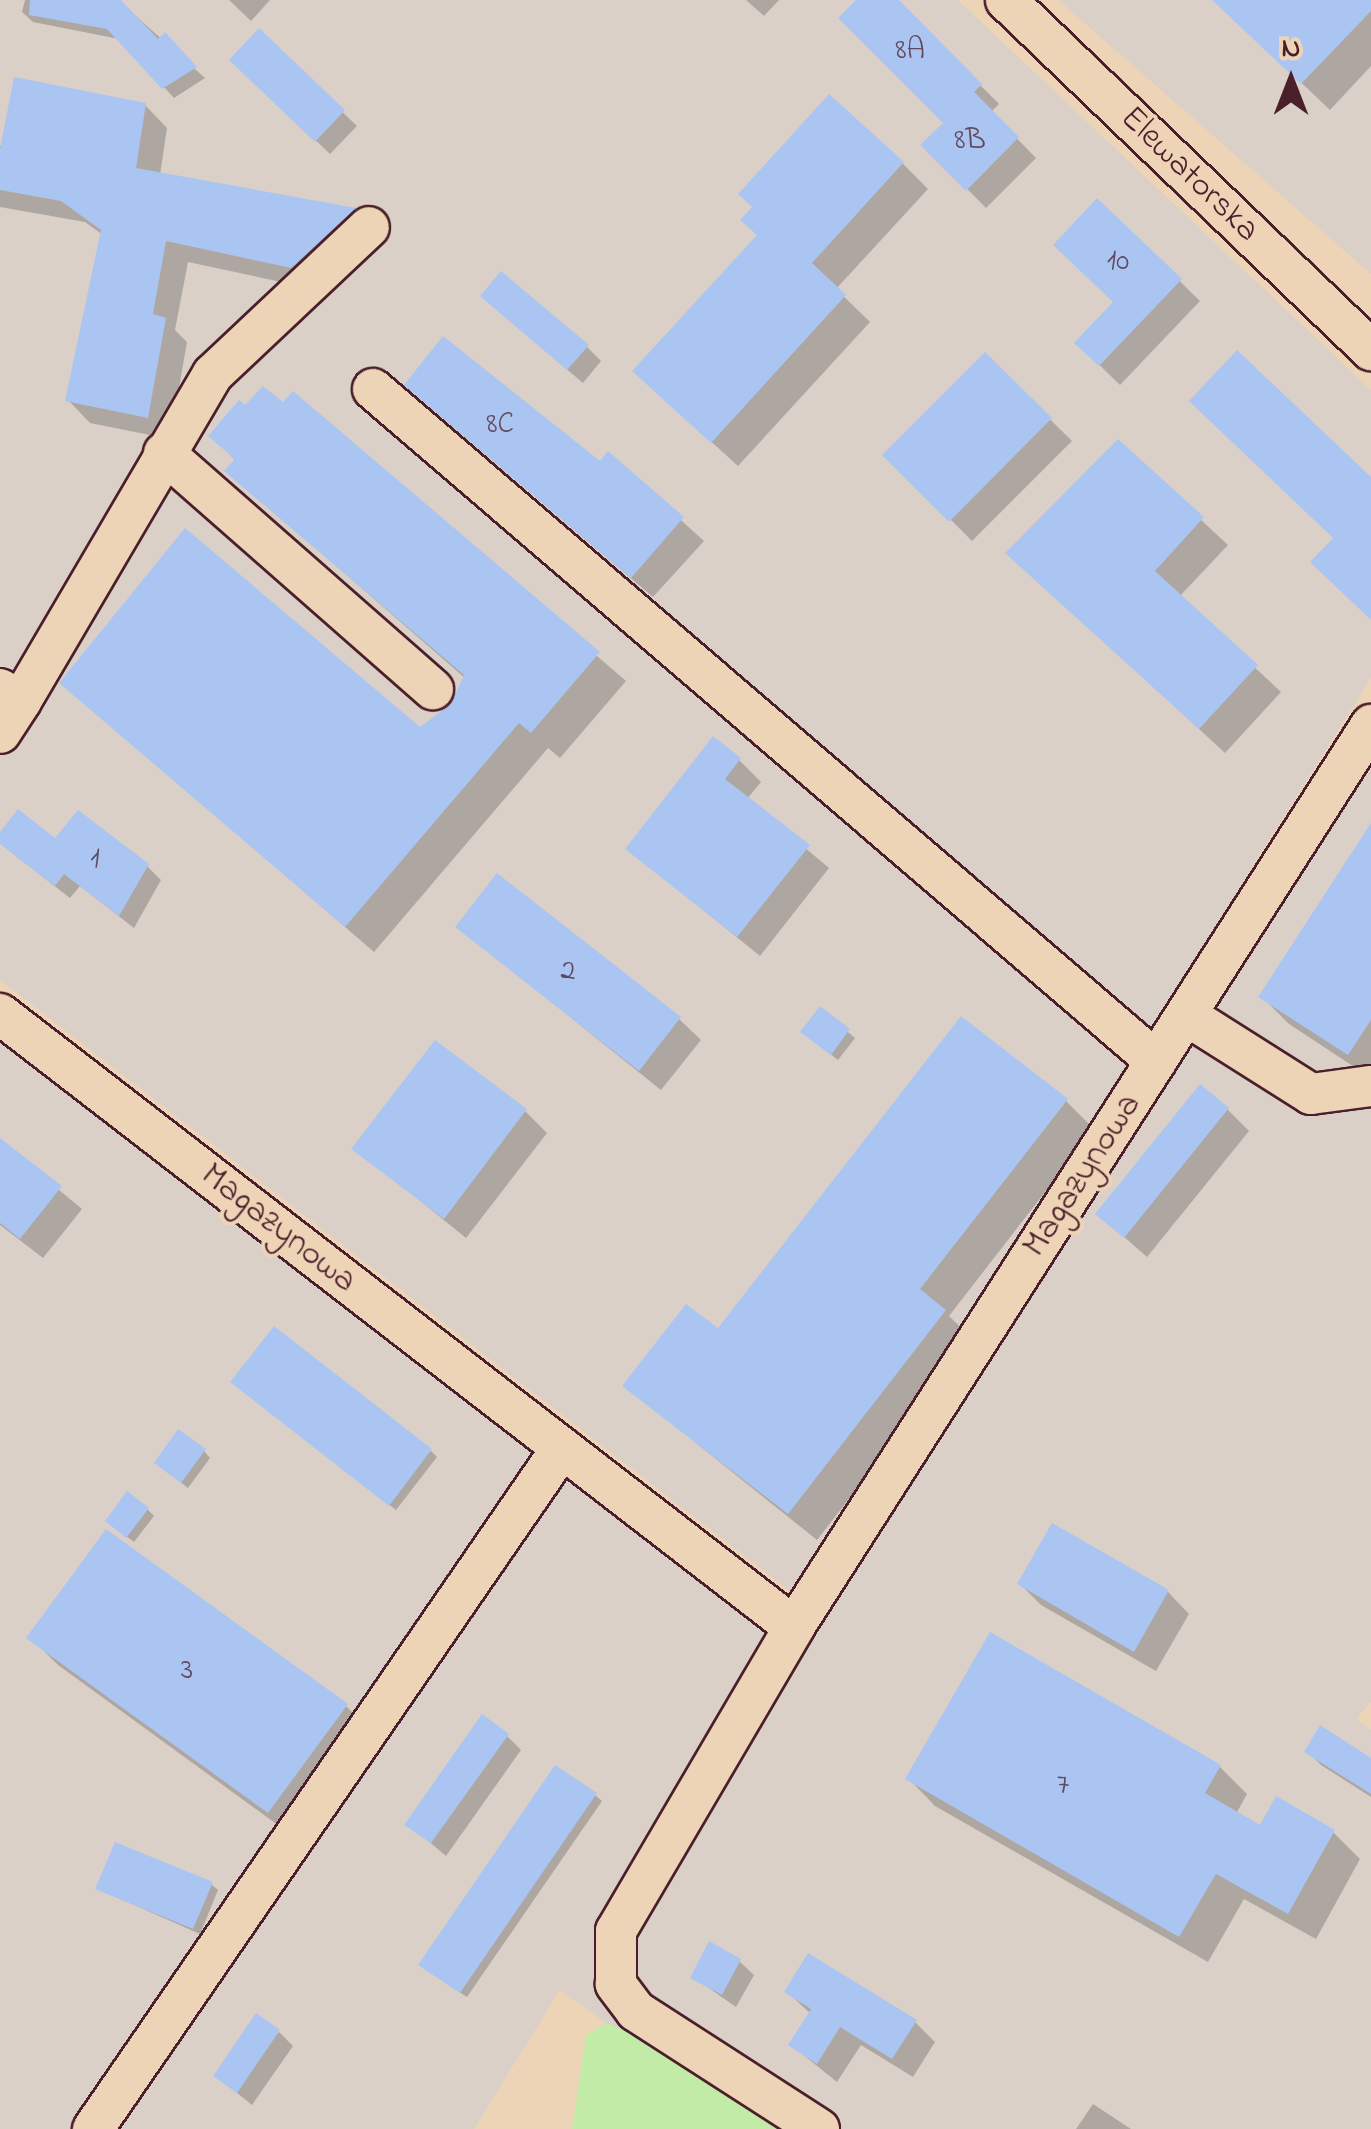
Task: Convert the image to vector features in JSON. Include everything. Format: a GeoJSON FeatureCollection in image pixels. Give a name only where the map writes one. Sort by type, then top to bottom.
{"type":"FeatureCollection","features":[{"type":"Feature","properties":{"kind":"street","name":"Elewatorska"},"geometry":{"type":"LineString","coordinates":[[1006,0],[1371,350]]}},
{"type":"Feature","properties":{"kind":"street"},"geometry":{"type":"LineString","coordinates":[[7,707],[213,374],[369,227]]}},
{"type":"Feature","properties":{"kind":"street"},"geometry":{"type":"LineString","coordinates":[[373,388],[1156,1061]]}},
{"type":"Feature","properties":{"kind":"street"},"geometry":{"type":"LineString","coordinates":[[164,453],[433,689]]}},
{"type":"Feature","properties":{"kind":"street","name":"Magazynowa"},"geometry":{"type":"LineString","coordinates":[[818,2129],[636,2011],[616,1984],[613,1958],[625,1910],[794,1627],[1371,725]]}},
{"type":"Feature","properties":{"kind":"street","name":"Magazynowa"},"geometry":{"type":"LineString","coordinates":[[0,1014],[794,1627]]}},
{"type":"Feature","properties":{"kind":"street"},"geometry":{"type":"LineString","coordinates":[[1186,1015],[1311,1094],[1371,1086]]}},
{"type":"Feature","properties":{"kind":"street"},"geometry":{"type":"LineString","coordinates":[[92,2129],[562,1448]]}},
{"type":"Feature","properties":{"kind":"shaded area"},"geometry":{"type":"Polygon","coordinates":[[[0,0],[958,0],[1371,390],[1371,678],[795,1595],[0,980],[0,0]]]}},
{"type":"Feature","properties":{"kind":"shaded area"},"geometry":{"type":"Polygon","coordinates":[[[1058,0],[1371,0],[1371,274],[1058,0]]]}},
{"type":"Feature","properties":{"kind":"shaded area"},"geometry":{"type":"Polygon","coordinates":[[[1371,769],[1371,1702],[1356,1719],[1371,1730],[1371,2129],[776,2129],[712,2081],[647,2040],[606,2023],[560,1990],[474,2129],[0,2129],[0,1038],[780,1631],[1371,769]]]}},
{"type":"Feature","properties":{"kind":"green space"},"geometry":{"type":"Polygon","coordinates":[[[606,2023],[647,2040],[776,2129],[572,2129],[586,2035],[606,2023]]]}},
{"type":"Feature","properties":{"kind":"building"},"geometry":{"type":"Polygon","coordinates":[[[30,0],[121,0],[158,39],[165,32],[197,67],[162,89],[107,29],[29,15],[30,0]]]}},
{"type":"Feature","properties":{"kind":"building"},"geometry":{"type":"Polygon","coordinates":[[[856,0],[899,0],[982,84],[974,92],[1019,137],[966,191],[920,145],[943,123],[838,18],[856,0]]]}},
{"type":"Feature","properties":{"kind":"building"},"geometry":{"type":"Polygon","coordinates":[[[1212,0],[1371,0],[1371,11],[1301,84],[1212,0]]]}},
{"type":"Feature","properties":{"kind":"building"},"geometry":{"type":"Polygon","coordinates":[[[259,28],[345,110],[315,142],[229,60],[259,28]]]}},
{"type":"Feature","properties":{"kind":"building"},"geometry":{"type":"Polygon","coordinates":[[[14,77],[146,103],[136,168],[356,208],[291,268],[166,241],[153,314],[166,318],[148,418],[65,401],[101,230],[61,201],[0,190],[0,149],[14,77]]]}},
{"type":"Feature","properties":{"kind":"building"},"geometry":{"type":"Polygon","coordinates":[[[829,94],[904,162],[812,263],[846,295],[711,443],[632,371],[757,235],[740,220],[752,207],[738,194],[829,94]]]}},
{"type":"Feature","properties":{"kind":"building"},"geometry":{"type":"Polygon","coordinates":[[[1097,198],[1182,279],[1099,366],[1074,343],[1113,302],[1053,245],[1097,198]]]}},
{"type":"Feature","properties":{"kind":"building"},"geometry":{"type":"Polygon","coordinates":[[[501,271],[589,345],[567,370],[480,296],[501,271]]]}},
{"type":"Feature","properties":{"kind":"building"},"geometry":{"type":"Polygon","coordinates":[[[443,336],[600,461],[608,451],[684,517],[631,578],[404,385],[443,336]]]}},
{"type":"Feature","properties":{"kind":"building"},"geometry":{"type":"Polygon","coordinates":[[[1237,350],[1371,477],[1371,620],[1310,562],[1333,538],[1189,401],[1237,350]]]}},
{"type":"Feature","properties":{"kind":"building"},"geometry":{"type":"Polygon","coordinates":[[[985,352],[1052,418],[949,522],[882,455],[985,352]]]}},
{"type":"Feature","properties":{"kind":"building"},"geometry":{"type":"Polygon","coordinates":[[[263,386],[283,402],[293,391],[600,652],[531,733],[519,723],[345,927],[59,683],[185,528],[420,727],[451,704],[464,675],[224,471],[235,459],[208,436],[239,400],[245,405],[263,386]]]}},
{"type":"Feature","properties":{"kind":"building"},"geometry":{"type":"Polygon","coordinates":[[[1118,439],[1204,517],[1155,571],[1258,665],[1199,729],[1005,553],[1118,439]]]}},
{"type":"Feature","properties":{"kind":"building"},"geometry":{"type":"Polygon","coordinates":[[[713,736],[741,758],[725,779],[810,845],[737,937],[625,849],[713,736]]]}},
{"type":"Feature","properties":{"kind":"building"},"geometry":{"type":"Polygon","coordinates":[[[18,809],[55,838],[78,810],[149,864],[119,916],[64,874],[55,886],[0,844],[0,832],[18,809]]]}},
{"type":"Feature","properties":{"kind":"building"},"geometry":{"type":"Polygon","coordinates":[[[1371,823],[1371,1020],[1348,1055],[1258,997],[1371,823]]]}},
{"type":"Feature","properties":{"kind":"building"},"geometry":{"type":"Polygon","coordinates":[[[497,873],[681,1017],[639,1071],[455,927],[497,873]]]}},
{"type":"Feature","properties":{"kind":"building"},"geometry":{"type":"Polygon","coordinates":[[[820,1006],[850,1029],[831,1055],[800,1032],[820,1006]]]}},
{"type":"Feature","properties":{"kind":"building"},"geometry":{"type":"Polygon","coordinates":[[[961,1016],[1068,1099],[920,1289],[946,1310],[788,1514],[622,1386],[686,1304],[718,1328],[961,1016]]]}},
{"type":"Feature","properties":{"kind":"building"},"geometry":{"type":"Polygon","coordinates":[[[435,1040],[527,1109],[444,1219],[351,1149],[435,1040]]]}},
{"type":"Feature","properties":{"kind":"building"},"geometry":{"type":"Polygon","coordinates":[[[1200,1084],[1229,1108],[1124,1238],[1095,1214],[1200,1084]]]}},
{"type":"Feature","properties":{"kind":"building"},"geometry":{"type":"Polygon","coordinates":[[[0,1138],[62,1186],[20,1239],[0,1223],[0,1138]]]}},
{"type":"Feature","properties":{"kind":"building"},"geometry":{"type":"Polygon","coordinates":[[[274,1326],[432,1449],[389,1506],[230,1382],[274,1326]]]}},
{"type":"Feature","properties":{"kind":"building"},"geometry":{"type":"Polygon","coordinates":[[[178,1429],[206,1449],[181,1483],[154,1463],[178,1429]]]}},
{"type":"Feature","properties":{"kind":"building"},"geometry":{"type":"Polygon","coordinates":[[[127,1491],[149,1508],[126,1538],[105,1521],[127,1491]]]}},
{"type":"Feature","properties":{"kind":"building"},"geometry":{"type":"Polygon","coordinates":[[[1052,1523],[1169,1590],[1134,1652],[1017,1584],[1052,1523]]]}},
{"type":"Feature","properties":{"kind":"building"},"geometry":{"type":"Polygon","coordinates":[[[106,1529],[348,1704],[268,1813],[26,1638],[106,1529]]]}},
{"type":"Feature","properties":{"kind":"building"},"geometry":{"type":"Polygon","coordinates":[[[990,1632],[1221,1765],[1205,1793],[1260,1825],[1276,1796],[1335,1830],[1288,1914],[1216,1874],[1179,1937],[905,1779],[990,1632]]]}},
{"type":"Feature","properties":{"kind":"building"},"geometry":{"type":"Polygon","coordinates":[[[482,1714],[509,1734],[431,1843],[404,1825],[482,1714]]]}},
{"type":"Feature","properties":{"kind":"building"},"geometry":{"type":"Polygon","coordinates":[[[1320,1725],[1371,1758],[1371,1794],[1304,1752],[1320,1725]]]}},
{"type":"Feature","properties":{"kind":"building"},"geometry":{"type":"Polygon","coordinates":[[[555,1765],[597,1793],[460,1993],[418,1965],[555,1765]]]}},
{"type":"Feature","properties":{"kind":"building"},"geometry":{"type":"Polygon","coordinates":[[[115,1842],[213,1882],[193,1929],[95,1889],[115,1842]]]}},
{"type":"Feature","properties":{"kind":"building"},"geometry":{"type":"Polygon","coordinates":[[[709,1941],[741,1959],[722,1995],[690,1978],[709,1941]]]}},
{"type":"Feature","properties":{"kind":"building"},"geometry":{"type":"Polygon","coordinates":[[[808,1953],[917,2020],[892,2059],[840,2027],[817,2064],[788,2045],[811,2009],[784,1992],[808,1953]]]}},
{"type":"Feature","properties":{"kind":"building"},"geometry":{"type":"Polygon","coordinates":[[[256,2013],[280,2030],[237,2093],[213,2076],[256,2013]]]}}]}
